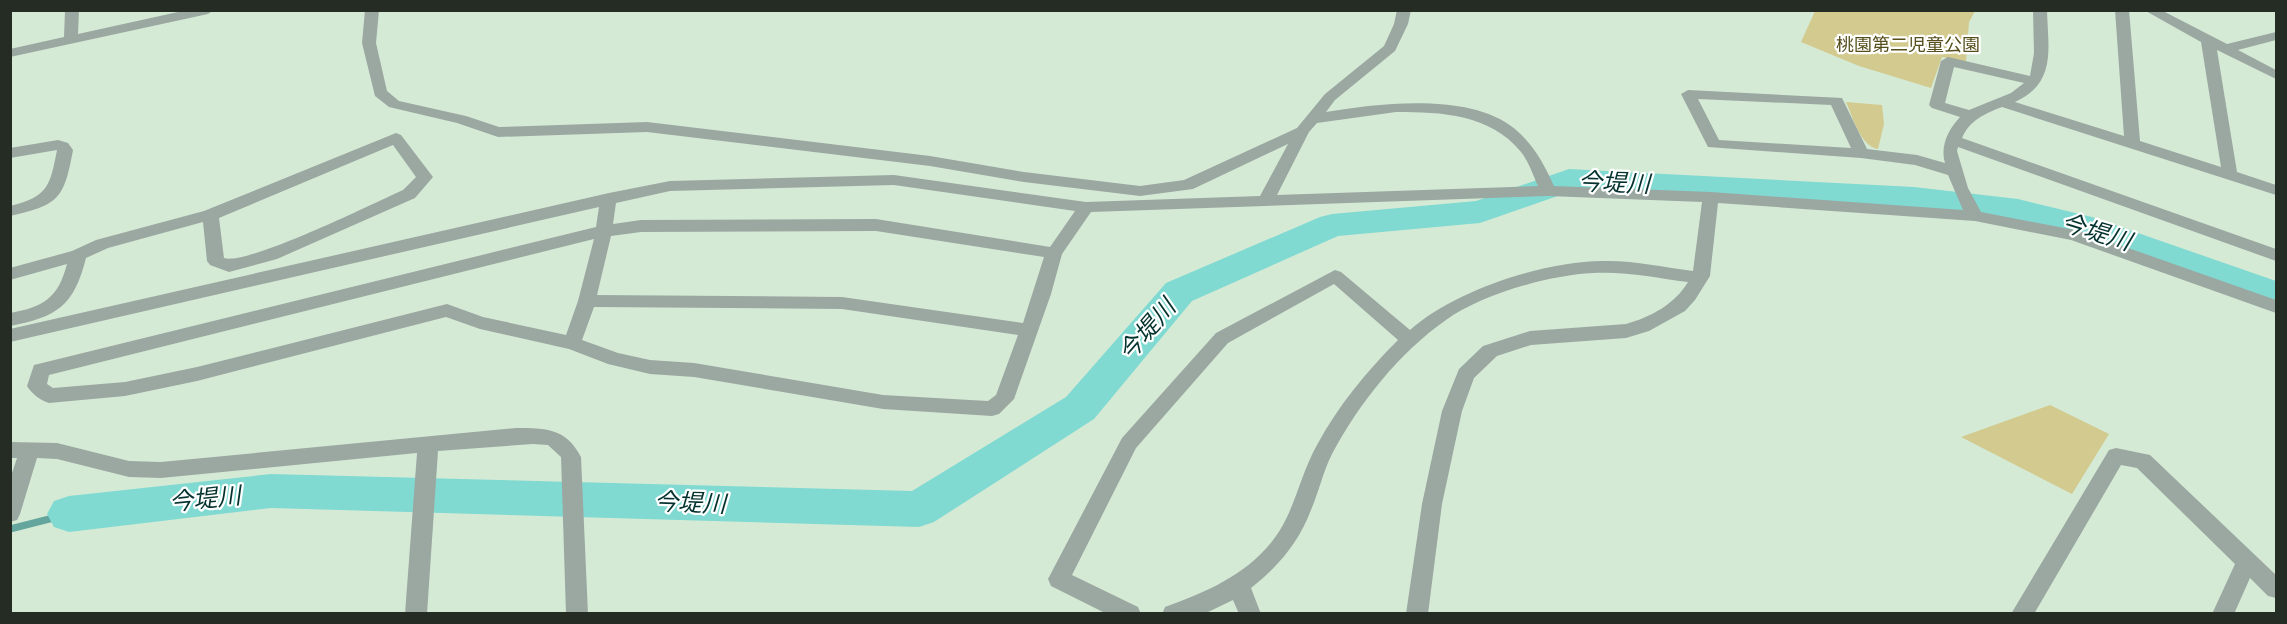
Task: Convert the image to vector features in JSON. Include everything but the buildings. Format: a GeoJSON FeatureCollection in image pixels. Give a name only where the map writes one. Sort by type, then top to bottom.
{"type":"FeatureCollection","features":[{"type":"Feature","properties":{"kind":"street"},"geometry":{"type":"LineString","coordinates":[[71,40],[72,10]]}},
{"type":"Feature","properties":{"kind":"street"},"geometry":{"type":"LineString","coordinates":[[10,53],[208,10]]}},
{"type":"Feature","properties":{"kind":"street"},"geometry":{"type":"LineString","coordinates":[[372,10],[369,43],[380,93],[394,104],[461,119],[498,132],[646,127],[930,161],[1024,177],[1140,191],[1187,185],[1307,125],[1394,107],[1478,115],[1498,124],[1528,150],[1548,191]]}},
{"type":"Feature","properties":{"kind":"street"},"geometry":{"type":"LineString","coordinates":[[1266,200],[1307,125],[1330,97],[1390,48],[1401,24],[1404,10]]}},
{"type":"Feature","properties":{"kind":"street"},"geometry":{"type":"LineString","coordinates":[[1972,211],[1949,152],[1953,140],[1961,124],[1970,115],[2023,92],[2034,81],[2040,66],[2040,10]]}},
{"type":"Feature","properties":{"kind":"street"},"geometry":{"type":"LineString","coordinates":[[2122,10],[2132,144]]}},
{"type":"Feature","properties":{"kind":"street"},"geometry":{"type":"LineString","coordinates":[[2150,10],[2277,75]]}},
{"type":"Feature","properties":{"kind":"street"},"geometry":{"type":"LineString","coordinates":[[2225,49],[2277,36]]}},
{"type":"Feature","properties":{"kind":"street"},"geometry":{"type":"LineString","coordinates":[[2208,40],[2230,176]]}},
{"type":"Feature","properties":{"kind":"street"},"geometry":{"type":"LineString","coordinates":[[1970,115],[1937,105],[1948,61],[2034,81]]}},
{"type":"Feature","properties":{"kind":"street"},"geometry":{"type":"LineString","coordinates":[[1861,153],[1837,101],[1688,94],[1714,144],[1861,153],[1917,160],[1958,180]]}},
{"type":"Feature","properties":{"kind":"street"},"geometry":{"type":"LineString","coordinates":[[2001,102],[2277,190]]}},
{"type":"Feature","properties":{"kind":"street"},"geometry":{"type":"LineString","coordinates":[[10,274],[78,255],[102,244],[210,215],[396,138],[425,177],[409,194],[271,255],[229,266],[216,261],[210,215]]}},
{"type":"Feature","properties":{"kind":"street"},"geometry":{"type":"LineString","coordinates":[[1953,140],[2277,255]]}},
{"type":"Feature","properties":{"kind":"street"},"geometry":{"type":"LineString","coordinates":[[10,153],[58,145],[65,150],[62,167],[51,197],[42,203],[10,211]]}},
{"type":"Feature","properties":{"kind":"street"},"geometry":{"type":"LineString","coordinates":[[10,336],[609,198],[670,186],[894,180],[1086,207],[1548,191],[1972,211],[2074,235],[2277,307]]}},
{"type":"Feature","properties":{"kind":"street"},"geometry":{"type":"LineString","coordinates":[[572,343],[587,301],[604,231],[609,198]]}},
{"type":"Feature","properties":{"kind":"street"},"geometry":{"type":"LineString","coordinates":[[1417,614],[1432,504],[1452,411],[1466,374],[1490,351],[1530,338],[1626,331],[1643,326],[1679,307],[1689,296],[1699,278],[1711,198]]}},
{"type":"Feature","properties":{"kind":"street"},"geometry":{"type":"LineString","coordinates":[[1054,253],[876,225],[641,226],[604,231],[250,316],[41,370],[37,386],[49,396],[125,389],[208,371],[447,310],[480,323],[572,343],[615,359],[650,368],[694,370],[883,402],[992,409],[1004,399],[1042,294],[1054,253],[1086,207]]}},
{"type":"Feature","properties":{"kind":"street"},"geometry":{"type":"LineString","coordinates":[[10,320],[45,310],[61,301],[71,281],[78,255]]}},
{"type":"Feature","properties":{"kind":"street"},"geometry":{"type":"LineString","coordinates":[[1173,614],[1218,597],[1239,585],[1268,562],[1292,528],[1323,451],[1344,414],[1394,356],[1441,314],[1490,291],[1543,276],[1588,267],[1624,267],[1699,278]]}},
{"type":"Feature","properties":{"kind":"street"},"geometry":{"type":"LineString","coordinates":[[1130,614],[1059,579],[1129,443],[1222,338],[1335,276],[1411,341]]}},
{"type":"Feature","properties":{"kind":"street"},"geometry":{"type":"LineString","coordinates":[[587,301],[842,303],[1029,330]]}},
{"type":"Feature","properties":{"kind":"street"},"geometry":{"type":"LineString","coordinates":[[10,514],[20,451],[57,451],[129,469],[161,470],[516,436],[541,436],[563,444],[571,457],[577,614]]}},
{"type":"Feature","properties":{"kind":"street"},"geometry":{"type":"LineString","coordinates":[[416,614],[428,445]]}},
{"type":"Feature","properties":{"kind":"street"},"geometry":{"type":"LineString","coordinates":[[2022,614],[2116,456],[2144,461],[2277,589]]}},
{"type":"Feature","properties":{"kind":"street"},"geometry":{"type":"LineString","coordinates":[[2223,614],[2247,560]]}},
{"type":"Feature","properties":{"kind":"street"},"geometry":{"type":"LineString","coordinates":[[1239,585],[1250,614]]}},
{"type":"Feature","properties":{"kind":"green space","name":"桃園第二児童公園"},"geometry":{"type":"Polygon","coordinates":[[[1815,11],[1975,11],[1969,22],[1966,62],[1942,57],[1931,88],[1859,66],[1801,42],[1815,11]]]}},
{"type":"Feature","properties":{"kind":"green space"},"geometry":{"type":"Polygon","coordinates":[[[1846,102],[1882,105],[1884,124],[1878,149],[1872,147],[1862,137],[1846,102]]]}},
{"type":"Feature","properties":{"kind":"green space"},"geometry":{"type":"Polygon","coordinates":[[[2050,405],[2109,434],[2072,494],[1961,437],[2050,405]]]}},
{"type":"Feature","properties":{"kind":"waterway","name":"今堤川"},"geometry":{"type":"LineString","coordinates":[[69,514],[271,491],[919,509],[1080,408],[1179,292],[1332,225],[1480,212],[1569,180],[1914,198],[2018,210],[2080,225],[2276,294]]}},
{"type":"Feature","properties":{"kind":"waterway"},"geometry":{"type":"LineString","coordinates":[[10,529],[69,514]]}}]}
